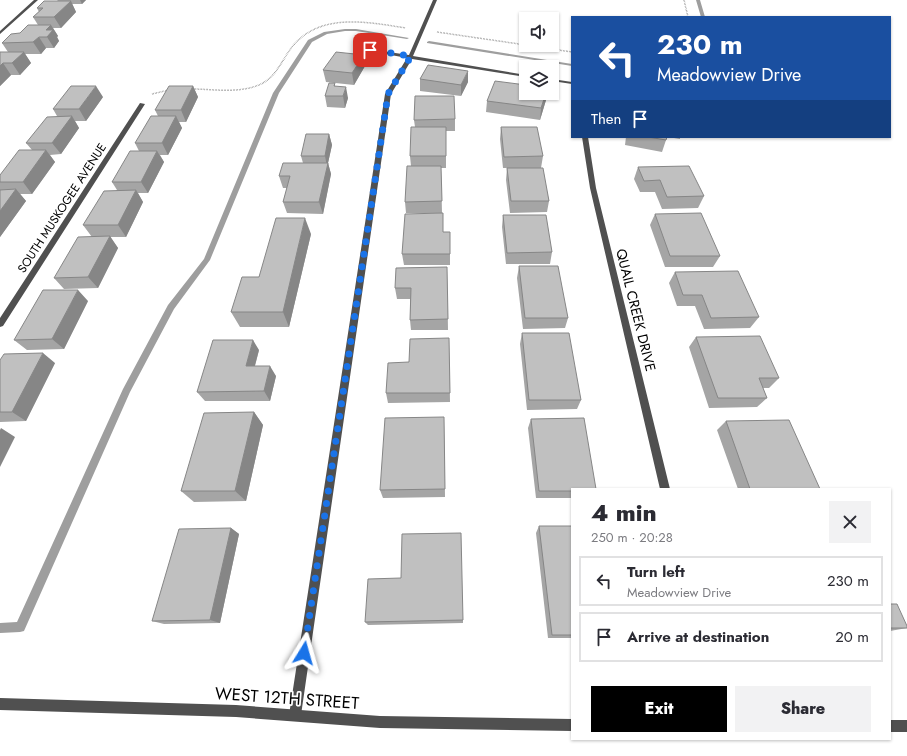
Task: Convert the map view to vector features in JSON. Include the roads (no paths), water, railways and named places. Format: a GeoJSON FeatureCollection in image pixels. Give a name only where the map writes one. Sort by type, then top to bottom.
{"type":"FeatureCollection","features":[{"type":"Feature","properties":{"kind":"street"},"geometry":{"type":"LineString","coordinates":[[0,33],[36,0]]}},
{"type":"Feature","properties":{"kind":"street"},"geometry":{"type":"LineString","coordinates":[[295,715],[388,94],[411,56],[435,0]]}},
{"type":"Feature","properties":{"kind":"street"},"geometry":{"type":"LineString","coordinates":[[361,49],[519,75]]}},
{"type":"Feature","properties":{"kind":"street"},"geometry":{"type":"LineString","coordinates":[[559,81],[571,83]]}},
{"type":"Feature","properties":{"kind":"street","name":"SOUTH MUSKOGEE AVENUE"},"geometry":{"type":"LineString","coordinates":[[0,324],[142,104]]}},
{"type":"Feature","properties":{"kind":"street","name":"QUAIL CREEK DRIVE"},"geometry":{"type":"LineString","coordinates":[[585,138],[593,188],[666,488]]}},
{"type":"Feature","properties":{"kind":"street","name":"WEST 12TH STREET"},"geometry":{"type":"LineString","coordinates":[[0,704],[236,711],[380,722],[571,725]]}},
{"type":"Feature","properties":{"kind":"street"},"geometry":{"type":"LineString","coordinates":[[891,726],[907,726]]}},
{"type":"Feature","properties":{"kind":"waterway"},"geometry":{"type":"LineString","coordinates":[[698,0],[703,16]]}},
{"type":"Feature","properties":{"kind":"waterway"},"geometry":{"type":"LineString","coordinates":[[0,628],[20,627],[126,391],[171,307],[207,260],[276,93],[310,41],[326,33],[345,30],[356,30],[407,38]]}},
{"type":"Feature","properties":{"kind":"waterway"},"geometry":{"type":"LineString","coordinates":[[429,42],[571,65]]}}]}
